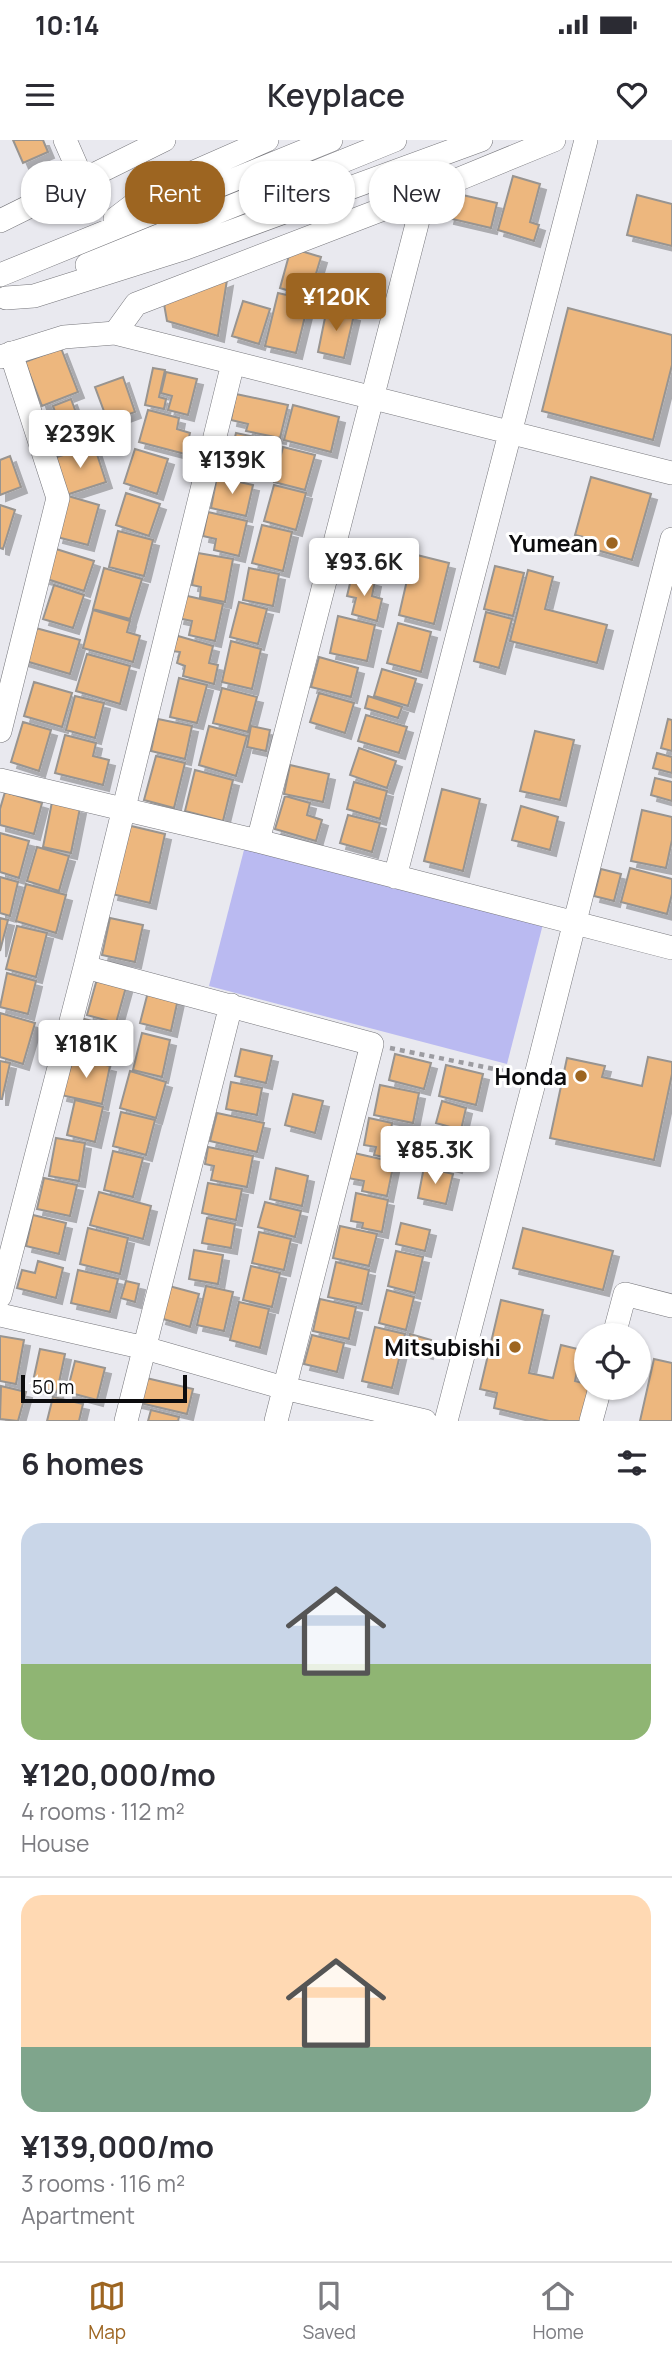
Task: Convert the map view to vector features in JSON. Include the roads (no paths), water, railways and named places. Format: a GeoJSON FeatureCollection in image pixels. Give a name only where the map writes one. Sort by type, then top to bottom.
{"type":"FeatureCollection","features":[{"type":"Feature","properties":{"kind":"street"},"geometry":{"type":"LineString","coordinates":[[65,140],[74,161]]}},
{"type":"Feature","properties":{"kind":"street"},"geometry":{"type":"LineString","coordinates":[[111,167],[164,140]]}},
{"type":"Feature","properties":{"kind":"street"},"geometry":{"type":"LineString","coordinates":[[88,240],[153,190],[267,140]]}},
{"type":"Feature","properties":{"kind":"street"},"geometry":{"type":"LineString","coordinates":[[0,275],[331,140]]}},
{"type":"Feature","properties":{"kind":"street"},"geometry":{"type":"LineString","coordinates":[[3,299],[395,140]]}},
{"type":"Feature","properties":{"kind":"street"},"geometry":{"type":"LineString","coordinates":[[3,299],[34,296],[186,248],[481,140]]}},
{"type":"Feature","properties":{"kind":"street"},"geometry":{"type":"LineString","coordinates":[[465,177],[554,140]]}},
{"type":"Feature","properties":{"kind":"street"},"geometry":{"type":"LineString","coordinates":[[395,877],[586,140]]}},
{"type":"Feature","properties":{"kind":"street"},"geometry":{"type":"LineString","coordinates":[[0,221],[21,211]]}},
{"type":"Feature","properties":{"kind":"street"},"geometry":{"type":"LineString","coordinates":[[115,333],[136,304],[369,215]]}},
{"type":"Feature","properties":{"kind":"street"},"geometry":{"type":"LineString","coordinates":[[258,841],[417,224]]}},
{"type":"Feature","properties":{"kind":"street"},"geometry":{"type":"LineString","coordinates":[[0,731],[58,498],[6,355],[64,337],[115,333],[672,473]]}},
{"type":"Feature","properties":{"kind":"street"},"geometry":{"type":"LineString","coordinates":[[0,1296],[85,967],[233,363]]}},
{"type":"Feature","properties":{"kind":"street"},"geometry":{"type":"LineString","coordinates":[[446,1421],[672,539]]}},
{"type":"Feature","properties":{"kind":"street"},"geometry":{"type":"LineString","coordinates":[[0,780],[258,841],[672,948]]}},
{"type":"Feature","properties":{"kind":"street"},"geometry":{"type":"LineString","coordinates":[[85,967],[372,1044],[276,1421]]}},
{"type":"Feature","properties":{"kind":"street"},"geometry":{"type":"LineString","coordinates":[[126,1421],[231,1005]]}},
{"type":"Feature","properties":{"kind":"street"},"geometry":{"type":"LineString","coordinates":[[617,1323],[625,1294],[672,1306]]}},
{"type":"Feature","properties":{"kind":"street"},"geometry":{"type":"LineString","coordinates":[[0,1315],[145,1348],[284,1388],[425,1421]]}},
{"type":"Feature","properties":{"kind":"street"},"geometry":{"type":"LineString","coordinates":[[591,1421],[597,1400]]}},
{"type":"Feature","properties":{"kind":"place","name":"Yumean"},"geometry":{"type":"Point","coordinates":[612,543]}},
{"type":"Feature","properties":{"kind":"place","name":"Honda"},"geometry":{"type":"Point","coordinates":[581,1076]}},
{"type":"Feature","properties":{"kind":"place","name":"Mitsubishi"},"geometry":{"type":"Point","coordinates":[515,1347]}}]}
